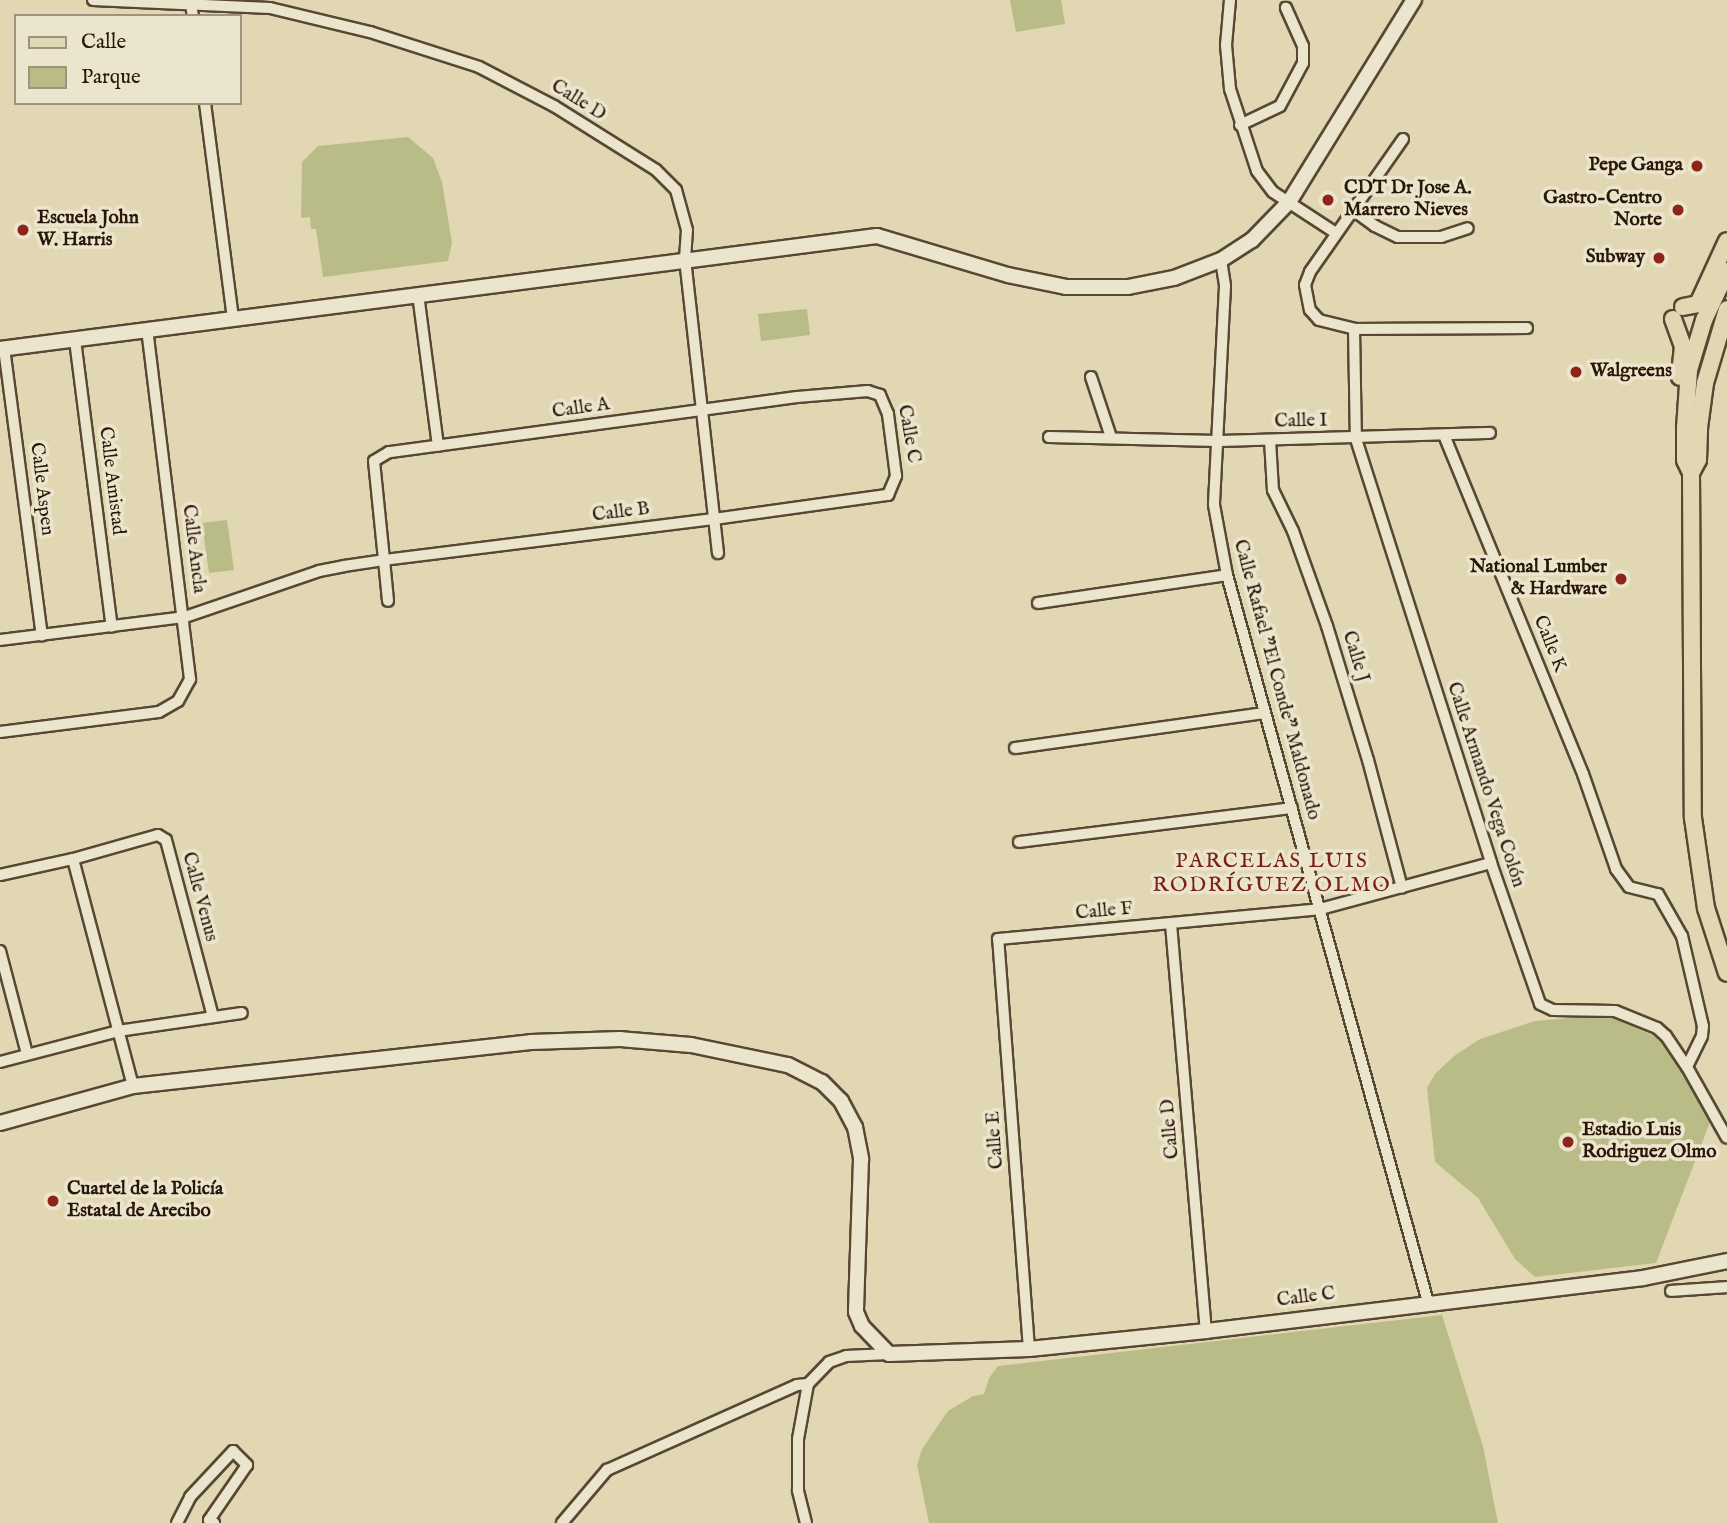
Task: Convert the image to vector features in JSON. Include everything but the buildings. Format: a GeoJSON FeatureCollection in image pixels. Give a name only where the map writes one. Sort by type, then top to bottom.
{"type":"FeatureCollection","features":[{"type":"Feature","properties":{"kind":"main road"},"geometry":{"type":"LineString","coordinates":[[1686,401],[1680,387],[1683,346],[1678,313],[1698,304],[1727,241]]}},
{"type":"Feature","properties":{"kind":"main road"},"geometry":{"type":"LineString","coordinates":[[1727,271],[1704,320],[1689,370],[1685,460],[1691,473],[1693,818],[1706,908],[1727,973]]}},
{"type":"Feature","properties":{"kind":"main road"},"geometry":{"type":"LineString","coordinates":[[1691,473],[1698,460],[1705,383],[1727,309]]}},
{"type":"Feature","properties":{"kind":"street","name":"Calle D"},"geometry":{"type":"LineString","coordinates":[[93,0],[270,8],[321,19],[463,60],[520,87],[656,170],[676,190],[687,230],[685,258],[718,553]]}},
{"type":"Feature","properties":{"kind":"street"},"geometry":{"type":"LineString","coordinates":[[1230,0],[1228,67],[1240,125],[1264,184],[1336,233]]}},
{"type":"Feature","properties":{"kind":"street"},"geometry":{"type":"LineString","coordinates":[[2,349],[685,258],[877,236],[1008,275],[1066,287],[1128,287],[1174,278],[1221,260],[1252,240],[1289,202],[1414,0]]}},
{"type":"Feature","properties":{"kind":"street"},"geometry":{"type":"LineString","coordinates":[[191,4],[193,14]]}},
{"type":"Feature","properties":{"kind":"street"},"geometry":{"type":"LineString","coordinates":[[1240,125],[1280,106],[1303,64],[1303,46],[1286,8]]}},
{"type":"Feature","properties":{"kind":"street"},"geometry":{"type":"LineString","coordinates":[[205,105],[233,319]]}},
{"type":"Feature","properties":{"kind":"street"},"geometry":{"type":"LineString","coordinates":[[1403,139],[1310,272],[1306,285],[1310,310],[1319,320],[1354,329],[1527,328]]}},
{"type":"Feature","properties":{"kind":"street"},"geometry":{"type":"LineString","coordinates":[[1353,210],[1375,226],[1398,237],[1441,237],[1468,228]]}},
{"type":"Feature","properties":{"kind":"street","name":"Calle Rafael \"El Conde\" Maldonado"},"geometry":{"type":"LineString","coordinates":[[1221,260],[1225,286],[1214,505],[1227,575],[1428,1303]]}},
{"type":"Feature","properties":{"kind":"street"},"geometry":{"type":"LineString","coordinates":[[388,601],[374,461],[389,452],[439,446],[418,294]]}},
{"type":"Feature","properties":{"kind":"street","name":"Calle Armando Vega Colón"},"geometry":{"type":"LineString","coordinates":[[1354,329],[1356,439],[1491,863],[1540,1004],[1553,1010],[1615,1011],[1657,1028],[1667,1036],[1687,1067],[1727,1138]]}},
{"type":"Feature","properties":{"kind":"street","name":"Calle Ancla"},"geometry":{"type":"LineString","coordinates":[[0,733],[159,712],[178,701],[190,679],[185,617],[147,330]]}},
{"type":"Feature","properties":{"kind":"street","name":"Calle Amistad"},"geometry":{"type":"LineString","coordinates":[[75,340],[112,627]]}},
{"type":"Feature","properties":{"kind":"street","name":"Calle Aspen"},"geometry":{"type":"LineString","coordinates":[[2,349],[42,635]]}},
{"type":"Feature","properties":{"kind":"street"},"geometry":{"type":"LineString","coordinates":[[1091,377],[1111,437]]}},
{"type":"Feature","properties":{"kind":"street","name":"Calle A"},"geometry":{"type":"LineString","coordinates":[[439,446],[701,410],[868,391],[880,395]]}},
{"type":"Feature","properties":{"kind":"street","name":"Calle C"},"geometry":{"type":"LineString","coordinates":[[863,499],[888,495],[896,476],[888,414],[880,395]]}},
{"type":"Feature","properties":{"kind":"street","name":"Calle I"},"geometry":{"type":"LineString","coordinates":[[1049,437],[1217,441],[1490,433]]}},
{"type":"Feature","properties":{"kind":"street","name":"Calle K"},"geometry":{"type":"LineString","coordinates":[[1444,435],[1583,774],[1616,869],[1629,887],[1658,894],[1682,936],[1703,1026],[1702,1037],[1687,1067]]}},
{"type":"Feature","properties":{"kind":"street","name":"Calle J"},"geometry":{"type":"LineString","coordinates":[[1270,440],[1273,490],[1293,531],[1327,626],[1379,799],[1402,888]]}},
{"type":"Feature","properties":{"kind":"street","name":"Calle B"},"geometry":{"type":"LineString","coordinates":[[0,640],[185,617],[319,570],[863,499]]}},
{"type":"Feature","properties":{"kind":"street"},"geometry":{"type":"LineString","coordinates":[[1038,603],[1227,575]]}},
{"type":"Feature","properties":{"kind":"street"},"geometry":{"type":"LineString","coordinates":[[1015,748],[1265,713]]}},
{"type":"Feature","properties":{"kind":"street"},"geometry":{"type":"LineString","coordinates":[[1019,842],[1292,808]]}},
{"type":"Feature","properties":{"kind":"street","name":"Calle Venus"},"geometry":{"type":"LineString","coordinates":[[0,875],[73,859],[158,835],[166,840],[213,1017]]}},
{"type":"Feature","properties":{"kind":"street"},"geometry":{"type":"LineString","coordinates":[[73,859],[133,1086]]}},
{"type":"Feature","properties":{"kind":"street","name":"Calle F"},"geometry":{"type":"LineString","coordinates":[[1008,938],[1320,909],[1491,863]]}},
{"type":"Feature","properties":{"kind":"street","name":"Calle D"},"geometry":{"type":"LineString","coordinates":[[1171,923],[1206,1331]]}},
{"type":"Feature","properties":{"kind":"street","name":"Calle E"},"geometry":{"type":"LineString","coordinates":[[1008,938],[998,939],[1029,1349]]}},
{"type":"Feature","properties":{"kind":"street"},"geometry":{"type":"LineString","coordinates":[[0,951],[27,1055]]}},
{"type":"Feature","properties":{"kind":"street"},"geometry":{"type":"LineString","coordinates":[[0,1062],[118,1031],[242,1013]]}},
{"type":"Feature","properties":{"kind":"street"},"geometry":{"type":"LineString","coordinates":[[0,1123],[133,1086],[531,1042],[607,1039],[691,1045],[788,1065],[822,1083],[841,1101],[855,1127],[861,1159],[856,1312],[862,1326],[889,1354]]}},
{"type":"Feature","properties":{"kind":"street","name":"Calle C"},"geometry":{"type":"LineString","coordinates":[[889,1354],[1029,1349],[1206,1331],[1643,1278],[1727,1261]]}},
{"type":"Feature","properties":{"kind":"street"},"geometry":{"type":"LineString","coordinates":[[1671,1291],[1727,1287]]}},
{"type":"Feature","properties":{"kind":"street"},"geometry":{"type":"LineString","coordinates":[[806,1523],[798,1490],[798,1439],[808,1384],[824,1366],[846,1356],[889,1354]]}},
{"type":"Feature","properties":{"kind":"street"},"geometry":{"type":"LineString","coordinates":[[562,1523],[607,1470],[797,1385],[808,1384]]}},
{"type":"Feature","properties":{"kind":"street"},"geometry":{"type":"LineString","coordinates":[[177,1523],[190,1497],[233,1451],[247,1465],[209,1520],[214,1523]]}},
{"type":"Feature","properties":{"kind":"green space"},"geometry":{"type":"Polygon","coordinates":[[[1010,0],[1061,0],[1065,24],[1016,32],[1010,0]]]}},
{"type":"Feature","properties":{"kind":"green space"},"geometry":{"type":"Polygon","coordinates":[[[408,137],[433,158],[442,182],[452,243],[448,261],[323,277],[316,229],[311,229],[310,217],[301,218],[302,162],[318,146],[408,137]]]}},
{"type":"Feature","properties":{"kind":"green space"},"geometry":{"type":"Polygon","coordinates":[[[807,309],[810,335],[761,341],[758,314],[807,309]]]}},
{"type":"Feature","properties":{"kind":"green space"},"geometry":{"type":"Polygon","coordinates":[[[227,520],[234,570],[209,573],[202,523],[227,520]]]}},
{"type":"Feature","properties":{"kind":"green space","name":"Estadio Luis Rodriguez Olmo"},"geometry":{"type":"Polygon","coordinates":[[[1607,1015],[1663,1040],[1710,1122],[1656,1263],[1535,1277],[1515,1259],[1478,1198],[1435,1162],[1427,1088],[1435,1074],[1454,1056],[1480,1039],[1535,1021],[1607,1015]]]}},
{"type":"Feature","properties":{"kind":"green space"},"geometry":{"type":"Polygon","coordinates":[[[1442,1315],[1483,1446],[1498,1523],[929,1523],[917,1465],[922,1449],[948,1411],[973,1396],[984,1394],[989,1378],[998,1366],[1442,1315]]]}},
{"type":"Feature","properties":{"kind":"place","name":"Pepe Ganga"},"geometry":{"type":"Point","coordinates":[1697,166]}},
{"type":"Feature","properties":{"kind":"place","name":"CDT Dr Jose A. Marrero Nieves"},"geometry":{"type":"Point","coordinates":[1328,200]}},
{"type":"Feature","properties":{"kind":"place","name":"Gastro-Centro Norte"},"geometry":{"type":"Point","coordinates":[1678,210]}},
{"type":"Feature","properties":{"kind":"place","name":"Escuela John W. Harris"},"geometry":{"type":"Point","coordinates":[23,230]}},
{"type":"Feature","properties":{"kind":"place","name":"Subway"},"geometry":{"type":"Point","coordinates":[1659,258]}},
{"type":"Feature","properties":{"kind":"place","name":"Walgreens"},"geometry":{"type":"Point","coordinates":[1576,372]}},
{"type":"Feature","properties":{"kind":"place","name":"National Lumber & Hardware"},"geometry":{"type":"Point","coordinates":[1621,579]}},
{"type":"Feature","properties":{"kind":"place","name":"Estadio Luis Rodriguez Olmo"},"geometry":{"type":"Point","coordinates":[1568,1142]}},
{"type":"Feature","properties":{"kind":"place","name":"Cuartel de la Policía Estatal de Arecibo"},"geometry":{"type":"Point","coordinates":[53,1201]}},
{"type":"Feature","properties":{"kind":"district","name":"PARCELAS LUIS RODRÍGUEZ OLMO"},"geometry":{"type":"Point","coordinates":[1272,874]}}]}
